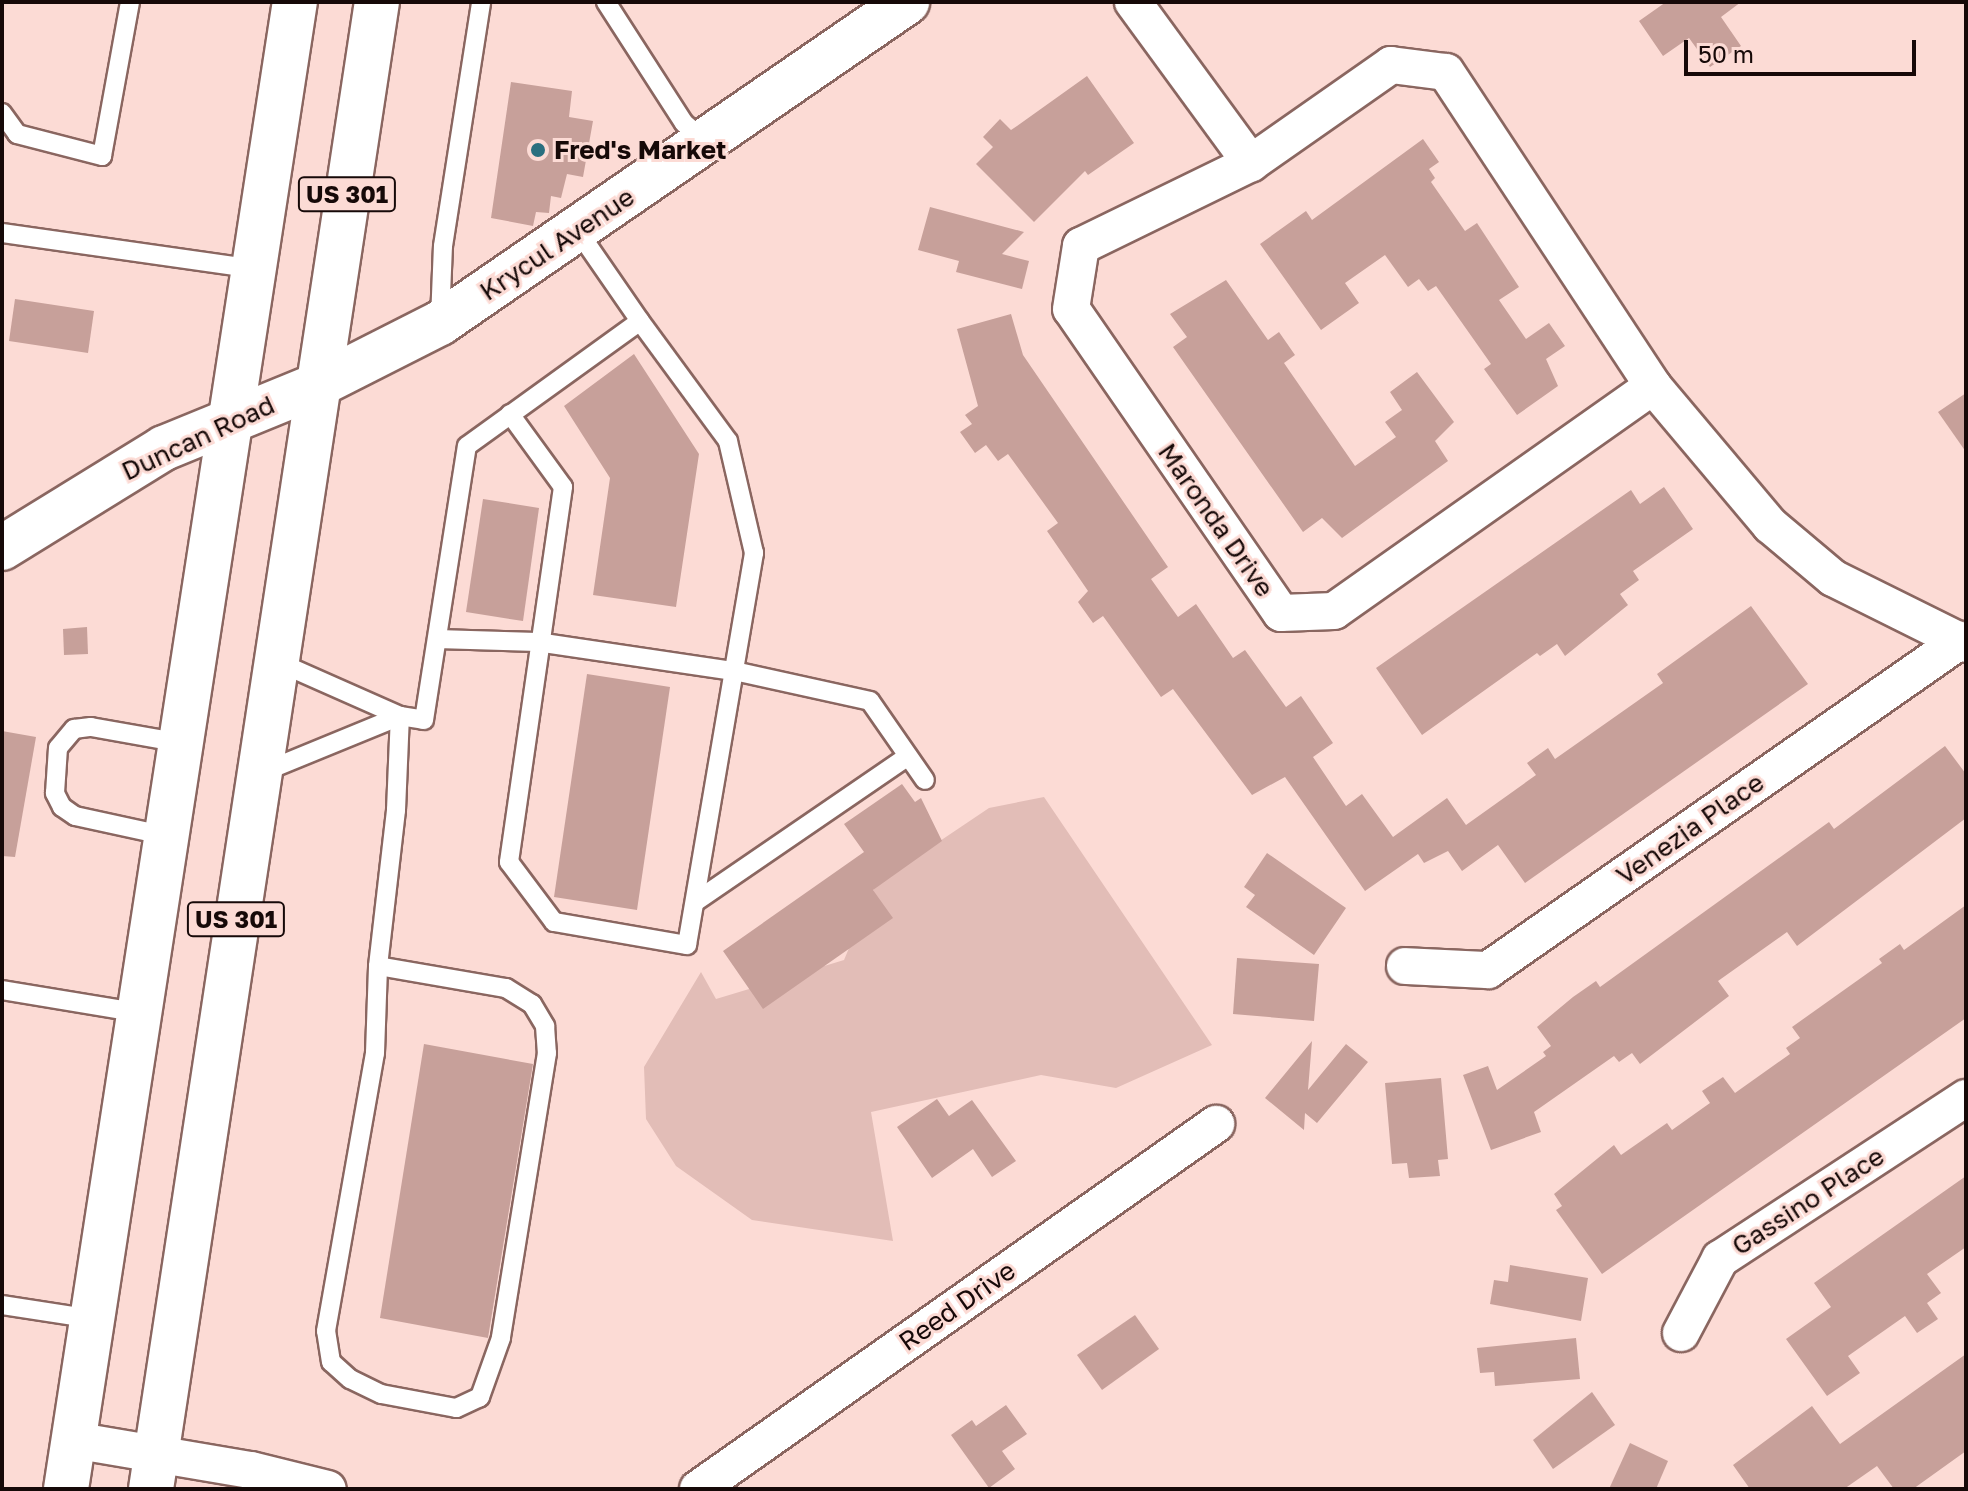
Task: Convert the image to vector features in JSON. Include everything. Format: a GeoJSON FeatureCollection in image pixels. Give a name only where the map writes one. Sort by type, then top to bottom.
{"type":"FeatureCollection","features":[{"type":"Feature","properties":{"kind":"main road","name":"US 301"},"geometry":{"type":"LineString","coordinates":[[66,1489],[295,2]]}},
{"type":"Feature","properties":{"kind":"main road","name":"US 301"},"geometry":{"type":"LineString","coordinates":[[154,1471],[316,386],[377,2]]}},
{"type":"Feature","properties":{"kind":"main road","name":"Krycul Avenue"},"geometry":{"type":"LineString","coordinates":[[316,386],[440,323],[907,2]]}},
{"type":"Feature","properties":{"kind":"main road","name":"Duncan Road"},"geometry":{"type":"LineString","coordinates":[[2,548],[138,462],[229,419],[316,386]]}},
{"type":"Feature","properties":{"kind":"street"},"geometry":{"type":"LineString","coordinates":[[1133,2],[1251,163]]}},
{"type":"Feature","properties":{"kind":"street","name":"Maronda Drive"},"geometry":{"type":"LineString","coordinates":[[1653,386],[1334,611],[1281,613],[1071,309],[1081,246],[1251,163],[1391,65],[1446,72],[1653,386],[1770,525],[1833,578],[1964,642]]}},
{"type":"Feature","properties":{"kind":"street","name":"Venezia Place"},"geometry":{"type":"LineString","coordinates":[[1405,966],[1488,970],[1964,642]]}},
{"type":"Feature","properties":{"kind":"street","name":"Gassino Place"},"geometry":{"type":"LineString","coordinates":[[1681,1333],[1720,1259],[1966,1098]]}},
{"type":"Feature","properties":{"kind":"street","name":"Reed Drive"},"geometry":{"type":"LineString","coordinates":[[698,1489],[1216,1124]]}},
{"type":"Feature","properties":{"kind":"street"},"geometry":{"type":"LineString","coordinates":[[73,1440],[154,1471],[328,1489]]}},
{"type":"Feature","properties":{"kind":"lane"},"geometry":{"type":"LineString","coordinates":[[2,113],[17,134],[102,156],[130,2]]}},
{"type":"Feature","properties":{"kind":"lane"},"geometry":{"type":"LineString","coordinates":[[440,323],[443,246],[481,2]]}},
{"type":"Feature","properties":{"kind":"lane"},"geometry":{"type":"LineString","coordinates":[[606,2],[684,123],[706,142]]}},
{"type":"Feature","properties":{"kind":"lane"},"geometry":{"type":"LineString","coordinates":[[510,414],[563,487],[537,642],[509,862],[554,922],[687,945],[754,553],[728,441],[578,231]]}},
{"type":"Feature","properties":{"kind":"lane"},"geometry":{"type":"LineString","coordinates":[[2,233],[254,269]]}},
{"type":"Feature","properties":{"kind":"lane"},"geometry":{"type":"LineString","coordinates":[[275,660],[400,716],[424,720],[467,446],[640,321]]}},
{"type":"Feature","properties":{"kind":"lane"},"geometry":{"type":"LineString","coordinates":[[437,639],[537,642],[734,671],[870,701],[925,780]]}},
{"type":"Feature","properties":{"kind":"lane"},"geometry":{"type":"LineString","coordinates":[[258,774],[400,716]]}},
{"type":"Feature","properties":{"kind":"lane"},"geometry":{"type":"LineString","coordinates":[[378,966],[506,988],[532,1004],[545,1026],[547,1053],[501,1338],[480,1397],[456,1408],[381,1394],[350,1379],[331,1362],[326,1331],[375,1053],[378,966],[397,798],[400,716]]}},
{"type":"Feature","properties":{"kind":"lane"},"geometry":{"type":"LineString","coordinates":[[167,836],[75,816],[62,807],[55,793],[58,748],[74,729],[91,727],[181,743]]}},
{"type":"Feature","properties":{"kind":"lane"},"geometry":{"type":"LineString","coordinates":[[695,902],[908,756]]}},
{"type":"Feature","properties":{"kind":"lane"},"geometry":{"type":"LineString","coordinates":[[2,990],[141,1013]]}},
{"type":"Feature","properties":{"kind":"lane"},"geometry":{"type":"LineString","coordinates":[[2,1305],[93,1319]]}},
{"type":"Feature","properties":{"kind":"shaded area"},"geometry":{"type":"Polygon","coordinates":[[[1044,797],[1212,1045],[1116,1088],[1041,1075],[871,1112],[893,1241],[752,1220],[676,1166],[646,1119],[644,1067],[701,972],[716,999],[844,960],[876,884],[989,808],[1044,797]]]}},
{"type":"Feature","properties":{"kind":"building"},"geometry":{"type":"Polygon","coordinates":[[[1666,2],[1741,2],[1721,17],[1741,46],[1710,67],[1689,38],[1663,56],[1639,21],[1666,2]]]}},
{"type":"Feature","properties":{"kind":"building"},"geometry":{"type":"Polygon","coordinates":[[[1087,76],[1134,143],[1088,175],[1085,171],[1034,222],[976,164],[993,147],[983,137],[1000,119],[1011,130],[1087,76]]]}},
{"type":"Feature","properties":{"kind":"building"},"geometry":{"type":"Polygon","coordinates":[[[511,82],[572,91],[569,117],[593,121],[583,177],[567,174],[561,198],[551,196],[549,213],[536,212],[533,226],[491,218],[511,82]]]}},
{"type":"Feature","properties":{"kind":"building"},"geometry":{"type":"Polygon","coordinates":[[[1423,139],[1439,162],[1429,169],[1435,178],[1431,182],[1465,231],[1477,223],[1519,287],[1499,300],[1526,339],[1549,323],[1565,346],[1546,359],[1558,386],[1517,415],[1484,369],[1491,364],[1436,286],[1428,291],[1419,279],[1408,287],[1385,255],[1345,283],[1359,303],[1321,330],[1260,244],[1306,211],[1312,220],[1423,139]]]}},
{"type":"Feature","properties":{"kind":"building"},"geometry":{"type":"Polygon","coordinates":[[[930,207],[1024,232],[1002,254],[1029,261],[1022,289],[956,272],[959,261],[918,250],[930,207]]]}},
{"type":"Feature","properties":{"kind":"building"},"geometry":{"type":"Polygon","coordinates":[[[1226,280],[1268,340],[1279,332],[1295,355],[1284,363],[1355,466],[1396,437],[1385,422],[1402,410],[1390,392],[1417,372],[1454,422],[1435,441],[1448,461],[1342,538],[1322,518],[1303,532],[1173,347],[1187,337],[1170,314],[1226,280]]]}},
{"type":"Feature","properties":{"kind":"building"},"geometry":{"type":"Polygon","coordinates":[[[15,299],[94,311],[88,353],[9,341],[15,299]]]}},
{"type":"Feature","properties":{"kind":"building"},"geometry":{"type":"Polygon","coordinates":[[[1011,314],[1023,355],[1168,567],[1151,579],[1178,617],[1196,604],[1233,658],[1245,650],[1286,707],[1301,696],[1333,743],[1313,757],[1346,806],[1362,794],[1393,837],[1447,798],[1466,825],[1536,775],[1527,763],[1548,748],[1555,759],[1663,683],[1657,674],[1751,606],[1808,684],[1525,883],[1498,845],[1462,871],[1448,851],[1424,863],[1418,854],[1365,891],[1285,777],[1252,795],[1173,689],[1161,697],[1103,616],[1093,623],[1078,602],[1088,591],[1047,531],[1058,523],[1008,454],[998,461],[986,445],[975,453],[960,432],[972,424],[965,415],[978,406],[957,329],[1011,314]]]}},
{"type":"Feature","properties":{"kind":"building"},"geometry":{"type":"Polygon","coordinates":[[[634,354],[699,454],[676,607],[593,595],[610,478],[564,406],[634,354]]]}},
{"type":"Feature","properties":{"kind":"building"},"geometry":{"type":"Polygon","coordinates":[[[1966,393],[1966,452],[1938,412],[1966,393]]]}},
{"type":"Feature","properties":{"kind":"building"},"geometry":{"type":"Polygon","coordinates":[[[1664,487],[1693,529],[1633,571],[1639,580],[1620,594],[1628,605],[1565,656],[1557,644],[1540,656],[1537,653],[1422,735],[1376,668],[1631,490],[1640,504],[1664,487]]]}},
{"type":"Feature","properties":{"kind":"building"},"geometry":{"type":"Polygon","coordinates":[[[483,499],[539,508],[523,621],[466,612],[483,499]]]}},
{"type":"Feature","properties":{"kind":"building"},"geometry":{"type":"Polygon","coordinates":[[[87,627],[88,654],[64,655],[63,629],[87,627]]]}},
{"type":"Feature","properties":{"kind":"building"},"geometry":{"type":"Polygon","coordinates":[[[587,674],[670,687],[637,910],[554,897],[587,674]]]}},
{"type":"Feature","properties":{"kind":"building"},"geometry":{"type":"Polygon","coordinates":[[[2,731],[36,737],[15,857],[2,856],[2,731]]]}},
{"type":"Feature","properties":{"kind":"building"},"geometry":{"type":"Polygon","coordinates":[[[1945,746],[1966,774],[1966,818],[1797,946],[1787,932],[1718,981],[1729,996],[1640,1064],[1632,1053],[1619,1062],[1614,1056],[1534,1112],[1541,1132],[1491,1150],[1463,1075],[1488,1066],[1497,1090],[1546,1056],[1543,1052],[1551,1046],[1537,1027],[1573,997],[1596,981],[1600,987],[1829,822],[1834,829],[1945,746]]]}},
{"type":"Feature","properties":{"kind":"building"},"geometry":{"type":"Polygon","coordinates":[[[902,784],[915,802],[921,798],[942,841],[873,890],[893,918],[763,1009],[723,951],[864,852],[844,824],[902,784]]]}},
{"type":"Feature","properties":{"kind":"building"},"geometry":{"type":"Polygon","coordinates":[[[1267,853],[1346,908],[1314,955],[1246,907],[1255,895],[1244,887],[1267,853]]]}},
{"type":"Feature","properties":{"kind":"building"},"geometry":{"type":"Polygon","coordinates":[[[1966,905],[1966,1018],[1602,1274],[1556,1210],[1562,1206],[1554,1194],[1614,1145],[1621,1155],[1667,1123],[1672,1130],[1710,1103],[1702,1091],[1723,1077],[1735,1093],[1790,1054],[1786,1048],[1800,1038],[1792,1027],[1882,963],[1879,959],[1900,944],[1904,950],[1966,905]]]}},
{"type":"Feature","properties":{"kind":"building"},"geometry":{"type":"Polygon","coordinates":[[[1237,958],[1319,964],[1314,1021],[1233,1014],[1237,958]]]}},
{"type":"Feature","properties":{"kind":"building"},"geometry":{"type":"Polygon","coordinates":[[[1312,1041],[1308,1090],[1346,1044],[1368,1062],[1317,1123],[1305,1113],[1304,1130],[1265,1098],[1312,1041]]]}},
{"type":"Feature","properties":{"kind":"building"},"geometry":{"type":"Polygon","coordinates":[[[424,1044],[533,1064],[488,1338],[380,1318],[424,1044]]]}},
{"type":"Feature","properties":{"kind":"building"},"geometry":{"type":"Polygon","coordinates":[[[1441,1078],[1448,1159],[1438,1160],[1440,1176],[1409,1178],[1407,1163],[1392,1164],[1385,1083],[1441,1078]]]}},
{"type":"Feature","properties":{"kind":"building"},"geometry":{"type":"Polygon","coordinates":[[[937,1099],[949,1116],[972,1100],[1016,1161],[992,1177],[973,1149],[932,1178],[897,1127],[937,1099]]]}},
{"type":"Feature","properties":{"kind":"building"},"geometry":{"type":"Polygon","coordinates":[[[1966,1176],[1966,1247],[1927,1274],[1941,1293],[1927,1303],[1938,1319],[1917,1333],[1905,1316],[1848,1356],[1860,1373],[1827,1396],[1786,1339],[1831,1307],[1814,1283],[1966,1176]]]}},
{"type":"Feature","properties":{"kind":"building"},"geometry":{"type":"Polygon","coordinates":[[[1510,1265],[1588,1278],[1581,1321],[1490,1304],[1494,1280],[1508,1282],[1510,1265]]]}},
{"type":"Feature","properties":{"kind":"building"},"geometry":{"type":"Polygon","coordinates":[[[1135,1315],[1159,1349],[1102,1390],[1077,1355],[1135,1315]]]}},
{"type":"Feature","properties":{"kind":"building"},"geometry":{"type":"Polygon","coordinates":[[[1576,1338],[1580,1379],[1495,1386],[1494,1372],[1480,1373],[1477,1348],[1576,1338]]]}},
{"type":"Feature","properties":{"kind":"building"},"geometry":{"type":"Polygon","coordinates":[[[1966,1354],[1966,1451],[1913,1489],[1894,1489],[1877,1466],[1844,1489],[1750,1489],[1733,1465],[1812,1406],[1840,1444],[1966,1354]]]}},
{"type":"Feature","properties":{"kind":"building"},"geometry":{"type":"Polygon","coordinates":[[[1592,1392],[1615,1425],[1553,1469],[1533,1440],[1592,1392]]]}},
{"type":"Feature","properties":{"kind":"building"},"geometry":{"type":"Polygon","coordinates":[[[1006,1405],[1027,1434],[1002,1451],[1015,1469],[989,1488],[951,1435],[972,1420],[976,1426],[1006,1405]]]}},
{"type":"Feature","properties":{"kind":"building"},"geometry":{"type":"Polygon","coordinates":[[[1630,1443],[1668,1461],[1656,1489],[1609,1489],[1630,1443]]]}},
{"type":"Feature","properties":{"kind":"place","name":"Fred's Market"},"geometry":{"type":"Point","coordinates":[538,150]}}]}
